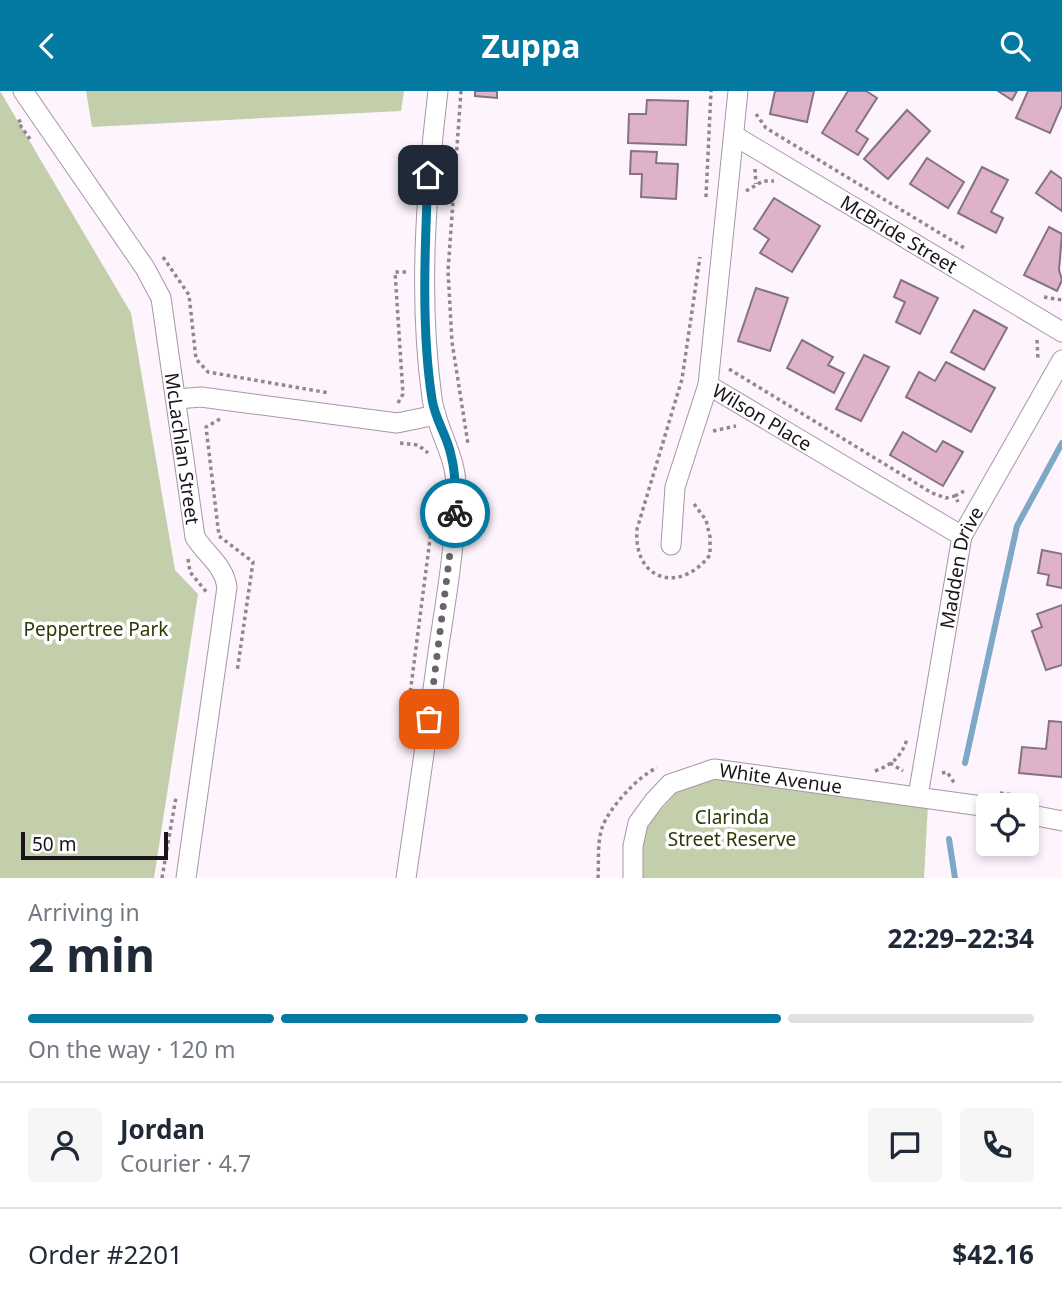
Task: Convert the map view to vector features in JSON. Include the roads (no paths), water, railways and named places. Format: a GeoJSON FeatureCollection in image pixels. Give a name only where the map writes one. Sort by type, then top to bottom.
{"type":"FeatureCollection","features":[{"type":"Feature","properties":{"kind":"street","name":"McLachlan Street"},"geometry":{"type":"LineString","coordinates":[[23,91],[145,268],[161,298],[195,537],[204,552],[225,573],[226,587],[186,878]]}},
{"type":"Feature","properties":{"kind":"street"},"geometry":{"type":"LineString","coordinates":[[406,878],[455,517],[456,486],[451,452],[432,398],[425,272],[428,175],[438,91]]}},
{"type":"Feature","properties":{"kind":"street","name":"Wilson Place"},"geometry":{"type":"LineString","coordinates":[[738,91],[708,385],[958,534]]}},
{"type":"Feature","properties":{"kind":"street","name":"McBride Street"},"geometry":{"type":"LineString","coordinates":[[734,136],[1062,332]]}},
{"type":"Feature","properties":{"kind":"street","name":"Madden Drive"},"geometry":{"type":"LineString","coordinates":[[918,796],[958,534],[1062,360]]}},
{"type":"Feature","properties":{"kind":"street"},"geometry":{"type":"LineString","coordinates":[[671,545],[675,487],[708,385]]}},
{"type":"Feature","properties":{"kind":"street"},"geometry":{"type":"LineString","coordinates":[[177,399],[201,397],[397,423],[436,415]]}},
{"type":"Feature","properties":{"kind":"street","name":"White Avenue"},"geometry":{"type":"LineString","coordinates":[[633,878],[633,846],[638,823],[670,784],[714,769],[976,805]]}},
{"type":"Feature","properties":{"kind":"street"},"geometry":{"type":"LineString","coordinates":[[1039,816],[1062,821]]}},
{"type":"Feature","properties":{"kind":"waterway"},"geometry":{"type":"LineString","coordinates":[[965,763],[1017,526],[1062,443]]}},
{"type":"Feature","properties":{"kind":"waterway"},"geometry":{"type":"LineString","coordinates":[[949,839],[955,878]]}},
{"type":"Feature","properties":{"kind":"park label","name":"Peppertree Park"},"geometry":{"type":"Point","coordinates":[96,629]}},
{"type":"Feature","properties":{"kind":"park label","name":"Clarinda Street Reserve"},"geometry":{"type":"Point","coordinates":[732,828]}}]}
